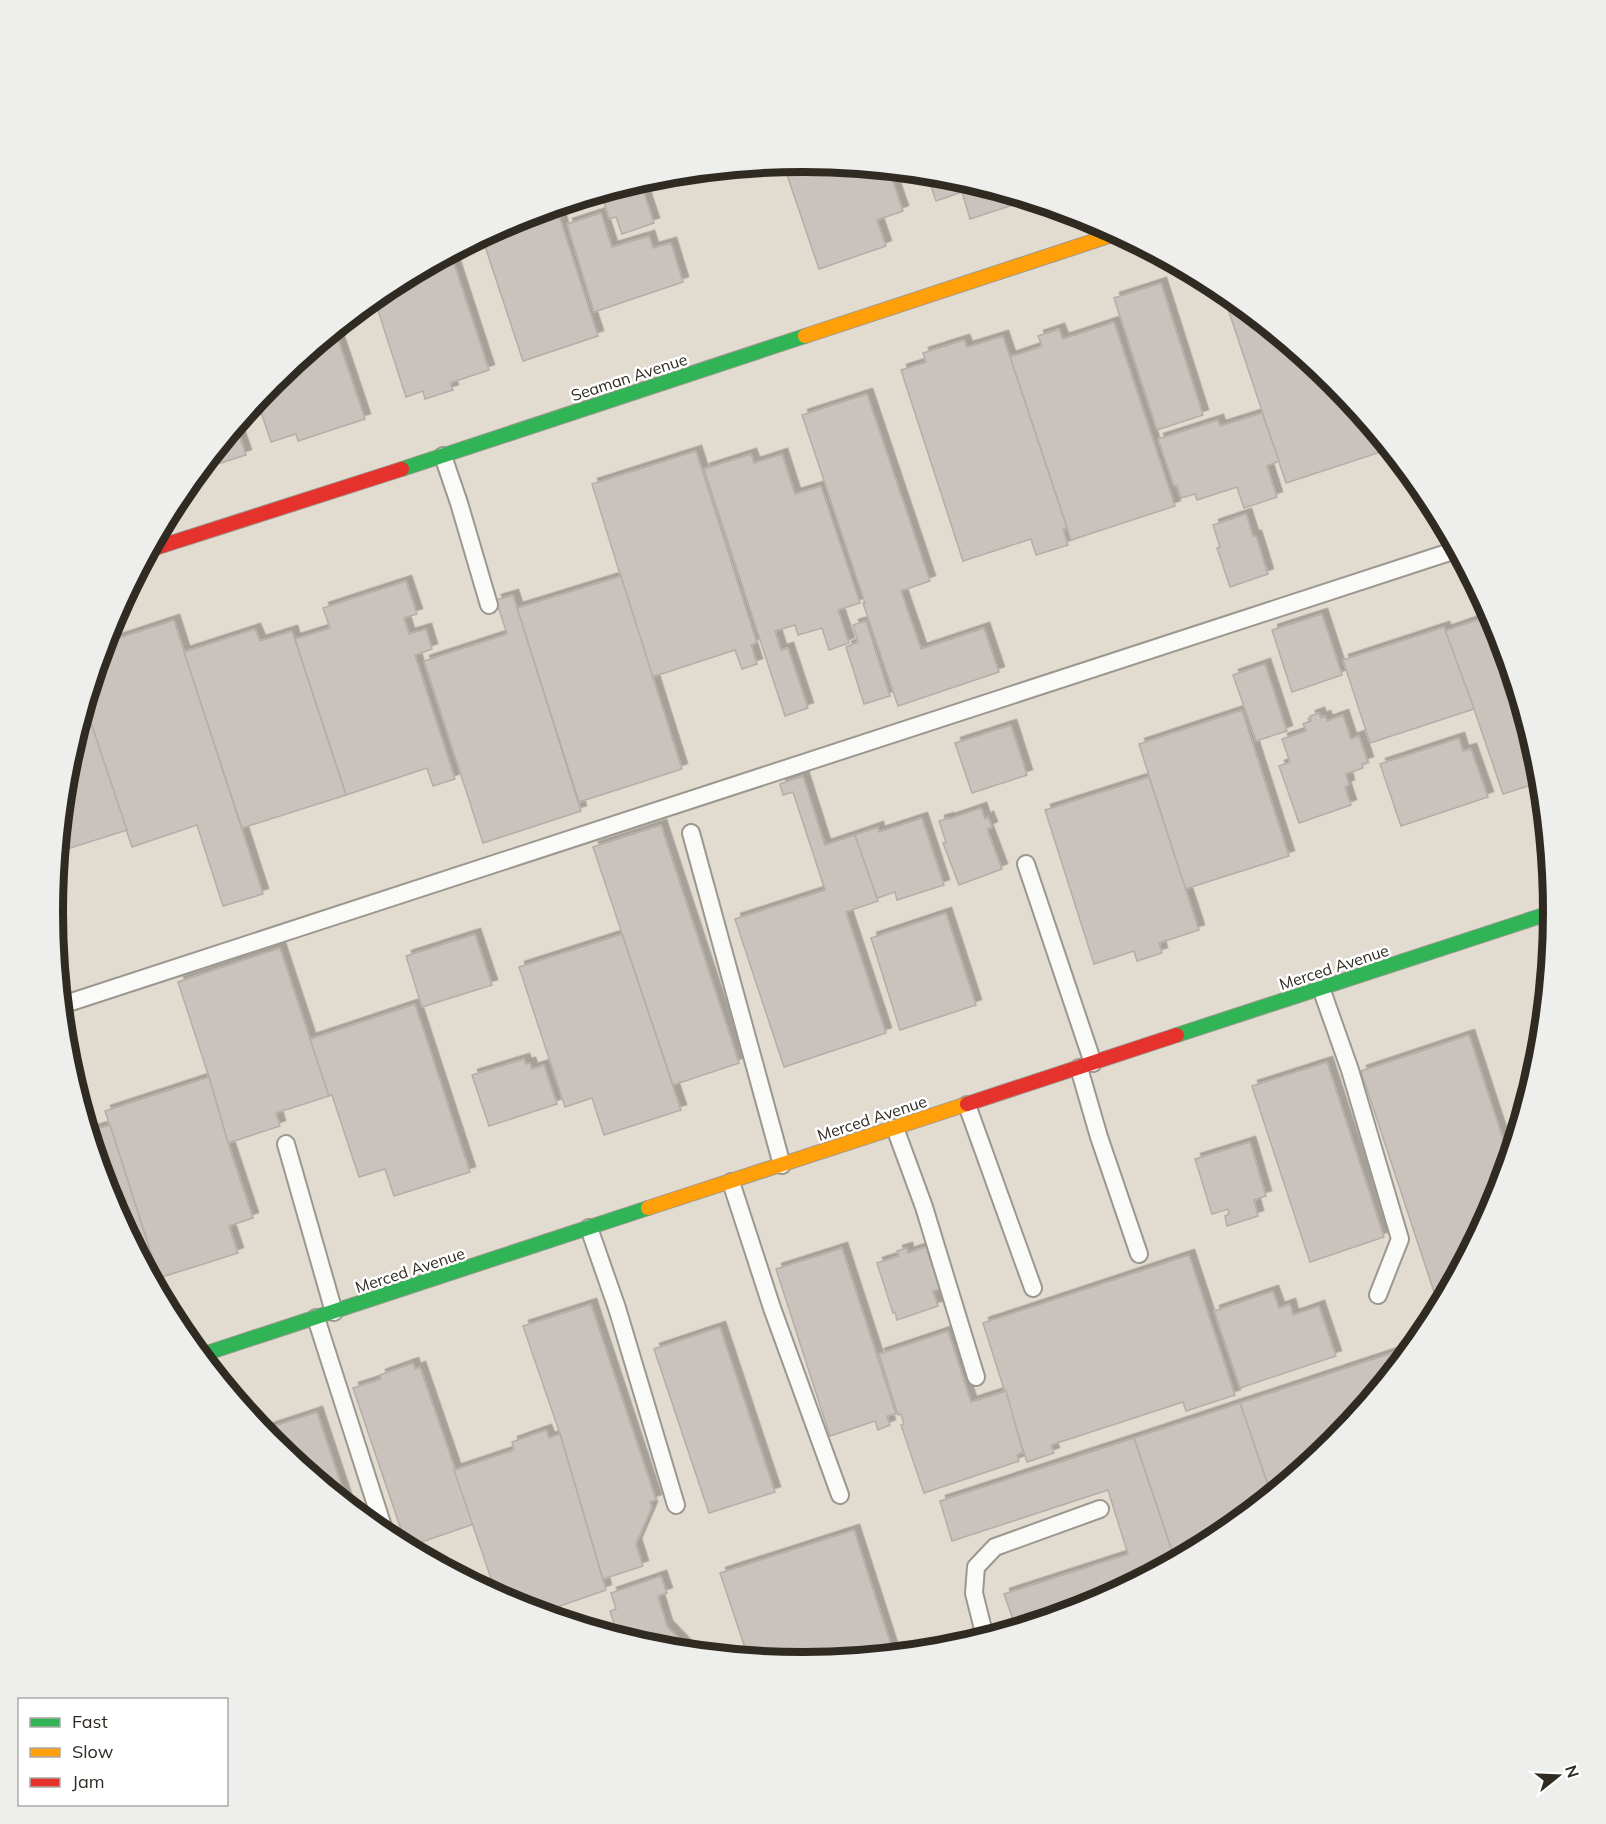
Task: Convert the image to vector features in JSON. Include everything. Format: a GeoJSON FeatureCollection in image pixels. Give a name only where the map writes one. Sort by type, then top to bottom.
{"type":"FeatureCollection","features":[{"type":"Feature","properties":{"kind":"street","name":"Seaman Avenue"},"geometry":{"type":"LineString","coordinates":[[160,547],[443,456],[1106,237]]}},
{"type":"Feature","properties":{"kind":"street","name":"Merced Avenue"},"geometry":{"type":"LineString","coordinates":[[211,1356],[334,1312],[1543,916]]}},
{"type":"Feature","properties":{"kind":"lane"},"geometry":{"type":"LineString","coordinates":[[443,456],[489,605]]}},
{"type":"Feature","properties":{"kind":"lane"},"geometry":{"type":"LineString","coordinates":[[69,1003],[335,918],[1209,629],[1449,552]]}},
{"type":"Feature","properties":{"kind":"lane"},"geometry":{"type":"LineString","coordinates":[[691,833],[782,1165]]}},
{"type":"Feature","properties":{"kind":"lane"},"geometry":{"type":"LineString","coordinates":[[1026,864],[1086,1065],[1099,1137],[1139,1254]]}},
{"type":"Feature","properties":{"kind":"lane"},"geometry":{"type":"LineString","coordinates":[[1321,988],[1350,1070],[1400,1239],[1378,1294]]}},
{"type":"Feature","properties":{"kind":"lane"},"geometry":{"type":"LineString","coordinates":[[967,1105],[1033,1288]]}},
{"type":"Feature","properties":{"kind":"lane"},"geometry":{"type":"LineString","coordinates":[[895,1128],[924,1207],[976,1377]]}},
{"type":"Feature","properties":{"kind":"lane"},"geometry":{"type":"LineString","coordinates":[[286,1144],[334,1312]]}},
{"type":"Feature","properties":{"kind":"lane"},"geometry":{"type":"LineString","coordinates":[[731,1182],[772,1308],[840,1495]]}},
{"type":"Feature","properties":{"kind":"lane"},"geometry":{"type":"LineString","coordinates":[[589,1228],[617,1308],[676,1504]]}},
{"type":"Feature","properties":{"kind":"lane"},"geometry":{"type":"LineString","coordinates":[[316,1318],[380,1519]]}},
{"type":"Feature","properties":{"kind":"lane"},"geometry":{"type":"LineString","coordinates":[[983,1630],[974,1593],[976,1568],[995,1546],[1100,1509]]}},
{"type":"Feature","properties":{"kind":"building"},"geometry":{"type":"Polygon","coordinates":[[[786,173],[891,177],[903,211],[877,220],[886,246],[819,269],[786,173]]]}},
{"type":"Feature","properties":{"kind":"building"},"geometry":{"type":"Polygon","coordinates":[[[930,183],[1017,204],[970,219],[962,192],[936,201],[930,183]]]}},
{"type":"Feature","properties":{"kind":"building"},"geometry":{"type":"Polygon","coordinates":[[[643,190],[654,223],[622,234],[616,217],[609,219],[604,202],[609,200],[608,198],[643,190]]]}},
{"type":"Feature","properties":{"kind":"building"},"geometry":{"type":"Polygon","coordinates":[[[558,213],[598,336],[523,361],[484,244],[558,213]]]}},
{"type":"Feature","properties":{"kind":"building"},"geometry":{"type":"Polygon","coordinates":[[[601,213],[612,247],[649,236],[653,248],[671,243],[683,282],[594,312],[567,224],[601,213]]]}},
{"type":"Feature","properties":{"kind":"building"},"geometry":{"type":"Polygon","coordinates":[[[453,260],[489,370],[450,383],[453,390],[425,399],[423,391],[406,397],[377,308],[453,260]]]}},
{"type":"Feature","properties":{"kind":"building"},"geometry":{"type":"Polygon","coordinates":[[[1161,283],[1203,415],[1157,430],[1114,298],[1161,283]]]}},
{"type":"Feature","properties":{"kind":"building"},"geometry":{"type":"Polygon","coordinates":[[[1227,306],[1291,356],[1326,389],[1382,452],[1286,483],[1227,306]]]}},
{"type":"Feature","properties":{"kind":"building"},"geometry":{"type":"Polygon","coordinates":[[[1114,322],[1175,506],[1071,540],[1010,357],[1042,346],[1038,336],[1059,329],[1063,339],[1114,322]]]}},
{"type":"Feature","properties":{"kind":"building"},"geometry":{"type":"Polygon","coordinates":[[[1003,336],[1067,528],[1063,529],[1068,545],[1036,555],[1031,539],[963,561],[901,370],[926,362],[923,353],[964,340],[967,347],[1003,336]]]}},
{"type":"Feature","properties":{"kind":"building"},"geometry":{"type":"Polygon","coordinates":[[[338,338],[365,419],[298,441],[296,434],[271,442],[260,410],[315,356],[338,338]]]}},
{"type":"Feature","properties":{"kind":"building"},"geometry":{"type":"Polygon","coordinates":[[[867,394],[930,581],[901,591],[921,649],[984,628],[999,672],[898,706],[802,415],[867,394]]]}},
{"type":"Feature","properties":{"kind":"building"},"geometry":{"type":"Polygon","coordinates":[[[1262,413],[1279,461],[1267,466],[1277,497],[1244,508],[1237,487],[1197,500],[1195,494],[1181,498],[1177,485],[1174,486],[1158,439],[1218,420],[1220,426],[1262,413]]]}},
{"type":"Feature","properties":{"kind":"building"},"geometry":{"type":"Polygon","coordinates":[[[239,434],[246,455],[214,465],[239,434]]]}},
{"type":"Feature","properties":{"kind":"building"},"geometry":{"type":"Polygon","coordinates":[[[696,451],[757,643],[751,645],[757,664],[742,669],[735,650],[652,677],[592,484],[696,451]]]}},
{"type":"Feature","properties":{"kind":"building"},"geometry":{"type":"Polygon","coordinates":[[[751,454],[754,463],[782,454],[795,494],[821,486],[860,603],[838,610],[849,643],[829,650],[822,628],[798,635],[795,625],[775,631],[781,650],[788,648],[808,708],[785,716],[704,469],[751,454]]]}},
{"type":"Feature","properties":{"kind":"building"},"geometry":{"type":"Polygon","coordinates":[[[1246,514],[1253,536],[1256,536],[1268,574],[1230,587],[1217,548],[1220,547],[1213,525],[1246,514]]]}},
{"type":"Feature","properties":{"kind":"building"},"geometry":{"type":"Polygon","coordinates":[[[621,576],[682,769],[579,802],[517,608],[621,576]]]}},
{"type":"Feature","properties":{"kind":"building"},"geometry":{"type":"Polygon","coordinates":[[[406,581],[417,614],[404,618],[409,634],[426,629],[432,649],[415,655],[455,779],[433,786],[427,768],[346,795],[295,639],[330,628],[323,608],[406,581]]]}},
{"type":"Feature","properties":{"kind":"building"},"geometry":{"type":"Polygon","coordinates":[[[513,595],[581,811],[483,843],[424,661],[507,634],[496,600],[513,595]]]}},
{"type":"Feature","properties":{"kind":"building"},"geometry":{"type":"Polygon","coordinates":[[[1322,614],[1342,675],[1292,692],[1272,630],[1322,614]]]}},
{"type":"Feature","properties":{"kind":"building"},"geometry":{"type":"Polygon","coordinates":[[[1482,618],[1504,674],[1518,720],[1532,785],[1503,794],[1445,631],[1482,618]]]}},
{"type":"Feature","properties":{"kind":"building"},"geometry":{"type":"Polygon","coordinates":[[[174,620],[263,894],[223,906],[197,825],[132,847],[89,717],[115,639],[174,620]]]}},
{"type":"Feature","properties":{"kind":"building"},"geometry":{"type":"Polygon","coordinates":[[[866,621],[890,696],[864,704],[846,647],[858,642],[853,625],[866,621]]]}},
{"type":"Feature","properties":{"kind":"building"},"geometry":{"type":"Polygon","coordinates":[[[1444,627],[1474,709],[1370,743],[1343,660],[1444,627]]]}},
{"type":"Feature","properties":{"kind":"building"},"geometry":{"type":"Polygon","coordinates":[[[255,629],[260,641],[292,631],[346,795],[242,828],[184,652],[255,629]]]}},
{"type":"Feature","properties":{"kind":"building"},"geometry":{"type":"Polygon","coordinates":[[[1265,664],[1287,731],[1256,741],[1233,675],[1265,664]]]}},
{"type":"Feature","properties":{"kind":"building"},"geometry":{"type":"Polygon","coordinates":[[[1242,710],[1289,856],[1185,889],[1139,744],[1242,710]]]}},
{"type":"Feature","properties":{"kind":"building"},"geometry":{"type":"Polygon","coordinates":[[[1319,713],[1321,718],[1325,716],[1327,721],[1343,715],[1351,739],[1359,736],[1368,762],[1362,764],[1363,768],[1346,774],[1349,785],[1345,787],[1351,805],[1299,823],[1279,766],[1290,762],[1282,739],[1306,731],[1303,724],[1311,721],[1310,716],[1319,713]]]}},
{"type":"Feature","properties":{"kind":"building"},"geometry":{"type":"Polygon","coordinates":[[[89,717],[127,830],[66,849],[77,768],[89,717]]]}},
{"type":"Feature","properties":{"kind":"building"},"geometry":{"type":"Polygon","coordinates":[[[1011,725],[1027,775],[972,793],[955,743],[1011,725]]]}},
{"type":"Feature","properties":{"kind":"building"},"geometry":{"type":"Polygon","coordinates":[[[1459,738],[1463,751],[1471,749],[1488,797],[1401,826],[1380,764],[1459,738]]]}},
{"type":"Feature","properties":{"kind":"building"},"geometry":{"type":"Polygon","coordinates":[[[803,776],[825,845],[855,835],[878,901],[846,912],[886,1033],[784,1067],[735,919],[825,890],[793,792],[783,795],[780,784],[803,776]]]}},
{"type":"Feature","properties":{"kind":"building"},"geometry":{"type":"Polygon","coordinates":[[[1149,777],[1199,930],[1159,943],[1162,953],[1137,961],[1134,951],[1094,964],[1045,810],[1149,777]]]}},
{"type":"Feature","properties":{"kind":"building"},"geometry":{"type":"Polygon","coordinates":[[[981,808],[985,819],[988,817],[992,827],[987,829],[1002,869],[959,885],[943,843],[946,842],[939,821],[981,808]]]}},
{"type":"Feature","properties":{"kind":"building"},"geometry":{"type":"Polygon","coordinates":[[[922,818],[944,885],[897,900],[895,892],[877,898],[855,835],[878,827],[879,832],[922,818]]]}},
{"type":"Feature","properties":{"kind":"building"},"geometry":{"type":"Polygon","coordinates":[[[661,825],[739,1063],[673,1085],[593,847],[661,825]]]}},
{"type":"Feature","properties":{"kind":"building"},"geometry":{"type":"Polygon","coordinates":[[[946,913],[976,1005],[900,1030],[871,938],[946,913]]]}},
{"type":"Feature","properties":{"kind":"building"},"geometry":{"type":"Polygon","coordinates":[[[475,934],[492,985],[422,1007],[406,956],[475,934]]]}},
{"type":"Feature","properties":{"kind":"building"},"geometry":{"type":"Polygon","coordinates":[[[622,934],[681,1110],[604,1135],[592,1098],[565,1107],[519,967],[622,934]]]}},
{"type":"Feature","properties":{"kind":"building"},"geometry":{"type":"Polygon","coordinates":[[[280,948],[329,1096],[276,1113],[280,1126],[228,1143],[178,982],[280,948]]]}},
{"type":"Feature","properties":{"kind":"building"},"geometry":{"type":"Polygon","coordinates":[[[415,1004],[470,1172],[394,1196],[385,1169],[359,1177],[332,1095],[329,1096],[310,1039],[415,1004]]]}},
{"type":"Feature","properties":{"kind":"building"},"geometry":{"type":"Polygon","coordinates":[[[1469,1035],[1505,1146],[1467,1239],[1435,1296],[1361,1071],[1469,1035]]]}},
{"type":"Feature","properties":{"kind":"building"},"geometry":{"type":"Polygon","coordinates":[[[524,1059],[526,1064],[530,1063],[532,1069],[544,1065],[557,1104],[489,1126],[472,1075],[524,1059]]]}},
{"type":"Feature","properties":{"kind":"building"},"geometry":{"type":"Polygon","coordinates":[[[1327,1062],[1384,1237],[1310,1262],[1252,1086],[1327,1062]]]}},
{"type":"Feature","properties":{"kind":"building"},"geometry":{"type":"Polygon","coordinates":[[[209,1077],[253,1218],[229,1226],[238,1253],[160,1278],[105,1111],[209,1077]]]}},
{"type":"Feature","properties":{"kind":"building"},"geometry":{"type":"Polygon","coordinates":[[[110,1125],[158,1274],[119,1195],[96,1129],[110,1125]]]}},
{"type":"Feature","properties":{"kind":"building"},"geometry":{"type":"Polygon","coordinates":[[[1250,1142],[1266,1196],[1254,1200],[1258,1216],[1227,1226],[1225,1216],[1229,1214],[1228,1209],[1212,1214],[1195,1159],[1250,1142]]]}},
{"type":"Feature","properties":{"kind":"building"},"geometry":{"type":"Polygon","coordinates":[[[926,1247],[940,1289],[933,1291],[938,1306],[897,1320],[877,1263],[899,1256],[897,1251],[907,1248],[908,1253],[926,1247]]]}},
{"type":"Feature","properties":{"kind":"building"},"geometry":{"type":"Polygon","coordinates":[[[842,1248],[896,1414],[887,1416],[890,1425],[878,1430],[875,1421],[830,1436],[776,1269],[842,1248]]]}},
{"type":"Feature","properties":{"kind":"building"},"geometry":{"type":"Polygon","coordinates":[[[1189,1255],[1235,1395],[1186,1411],[1183,1402],[1051,1445],[1054,1453],[1027,1462],[983,1323],[1189,1255]]]}},
{"type":"Feature","properties":{"kind":"building"},"geometry":{"type":"Polygon","coordinates":[[[1273,1291],[1279,1308],[1290,1304],[1293,1315],[1319,1306],[1336,1356],[1240,1388],[1214,1311],[1273,1291]]]}},
{"type":"Feature","properties":{"kind":"building"},"geometry":{"type":"Polygon","coordinates":[[[591,1304],[656,1500],[650,1502],[652,1507],[636,1544],[643,1566],[603,1579],[560,1434],[523,1326],[591,1304]]]}},
{"type":"Feature","properties":{"kind":"building"},"geometry":{"type":"Polygon","coordinates":[[[720,1327],[775,1492],[709,1513],[654,1349],[720,1327]]]}},
{"type":"Feature","properties":{"kind":"building"},"geometry":{"type":"Polygon","coordinates":[[[948,1331],[971,1402],[1006,1391],[1023,1452],[1017,1455],[1019,1461],[924,1493],[901,1425],[904,1424],[901,1414],[898,1415],[879,1354],[948,1331]]]}},
{"type":"Feature","properties":{"kind":"building"},"geometry":{"type":"Polygon","coordinates":[[[1398,1351],[1359,1400],[1326,1435],[1268,1486],[1240,1403],[1398,1351]]]}},
{"type":"Feature","properties":{"kind":"building"},"geometry":{"type":"Polygon","coordinates":[[[413,1363],[415,1369],[420,1367],[474,1524],[418,1543],[402,1534],[353,1388],[381,1379],[380,1375],[413,1363]]]}},
{"type":"Feature","properties":{"kind":"building"},"geometry":{"type":"Polygon","coordinates":[[[1240,1403],[1268,1486],[1214,1527],[1173,1553],[1134,1438],[1240,1403]]]}},
{"type":"Feature","properties":{"kind":"building"},"geometry":{"type":"Polygon","coordinates":[[[317,1412],[343,1491],[315,1468],[272,1427],[317,1412]]]}},
{"type":"Feature","properties":{"kind":"building"},"geometry":{"type":"Polygon","coordinates":[[[546,1430],[549,1438],[560,1434],[606,1590],[553,1608],[493,1584],[454,1470],[514,1450],[512,1442],[546,1430]]]}},
{"type":"Feature","properties":{"kind":"building"},"geometry":{"type":"Polygon","coordinates":[[[1134,1438],[1173,1553],[1086,1596],[1014,1621],[1004,1594],[1128,1554],[1108,1490],[952,1541],[940,1501],[1134,1438]]]}},
{"type":"Feature","properties":{"kind":"building"},"geometry":{"type":"Polygon","coordinates":[[[854,1530],[892,1647],[803,1652],[745,1649],[720,1573],[854,1530]]]}},
{"type":"Feature","properties":{"kind":"building"},"geometry":{"type":"Polygon","coordinates":[[[661,1576],[667,1593],[658,1596],[667,1626],[682,1642],[615,1628],[610,1611],[616,1609],[611,1593],[661,1576]]]}},
{"type":"Feature","properties":{"kind":"traffic: fast"},"geometry":{"type":"LineString","coordinates":[[402,469],[805,336]]}},
{"type":"Feature","properties":{"kind":"traffic: fast"},"geometry":{"type":"LineString","coordinates":[[1177,1035],[1543,915]]}},
{"type":"Feature","properties":{"kind":"traffic: fast"},"geometry":{"type":"LineString","coordinates":[[209,1352],[648,1208]]}},
{"type":"Feature","properties":{"kind":"traffic: slow"},"geometry":{"type":"LineString","coordinates":[[805,336],[1106,237]]}},
{"type":"Feature","properties":{"kind":"traffic: slow"},"geometry":{"type":"LineString","coordinates":[[648,1208],[967,1104]]}},
{"type":"Feature","properties":{"kind":"traffic: jam"},"geometry":{"type":"LineString","coordinates":[[160,547],[402,469]]}},
{"type":"Feature","properties":{"kind":"traffic: jam"},"geometry":{"type":"LineString","coordinates":[[967,1104],[1177,1035]]}}]}
